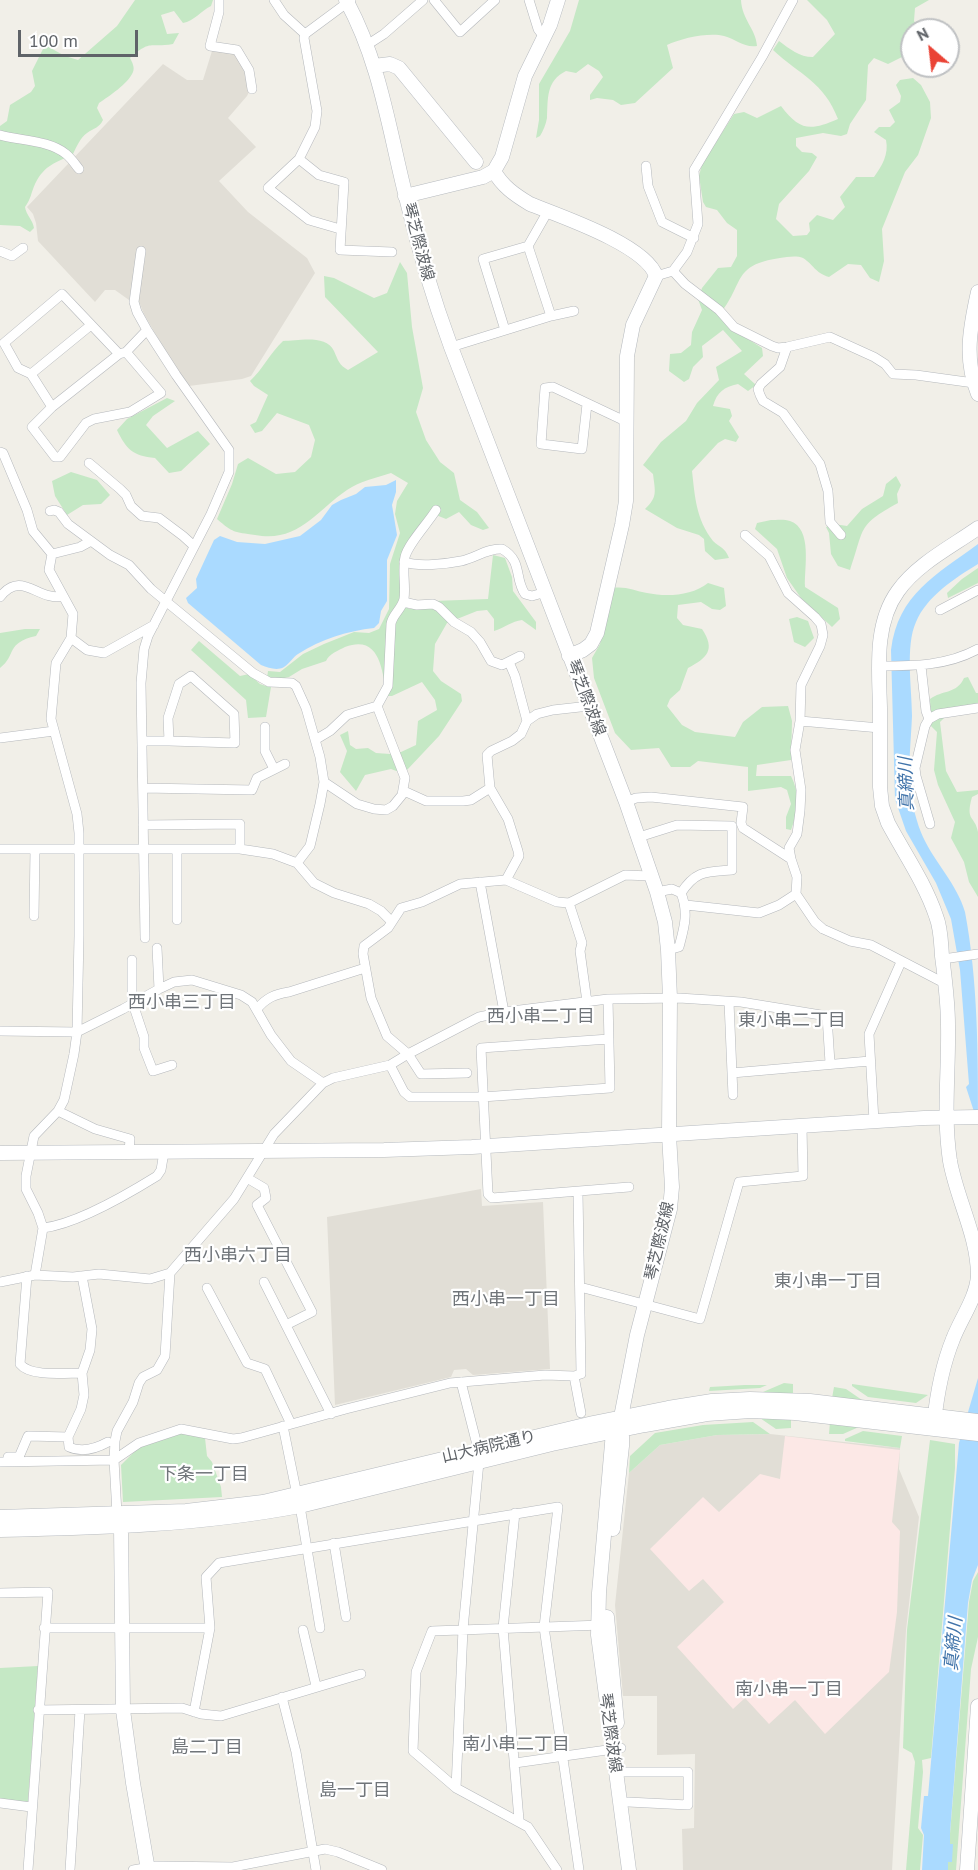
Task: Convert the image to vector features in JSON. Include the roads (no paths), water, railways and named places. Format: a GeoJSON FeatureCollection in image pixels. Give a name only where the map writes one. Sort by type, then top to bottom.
{"type":"FeatureCollection","features":[{"type":"Feature","properties":{"kind":"street"},"geometry":{"type":"LineString","coordinates":[[219,0],[219,12],[210,46],[237,50],[249,70],[252,88]]}},
{"type":"Feature","properties":{"kind":"street"},"geometry":{"type":"LineString","coordinates":[[274,0],[284,15],[305,34]]}},
{"type":"Feature","properties":{"kind":"street"},"geometry":{"type":"LineString","coordinates":[[367,45],[384,34],[423,0]]}},
{"type":"Feature","properties":{"kind":"street"},"geometry":{"type":"LineString","coordinates":[[434,0],[460,32],[495,0]]}},
{"type":"Feature","properties":{"kind":"street"},"geometry":{"type":"LineString","coordinates":[[529,0],[538,30],[544,37]]}},
{"type":"Feature","properties":{"kind":"street"},"geometry":{"type":"LineString","coordinates":[[405,196],[483,177],[494,171],[502,157],[525,76],[544,37],[558,0]]}},
{"type":"Feature","properties":{"kind":"street"},"geometry":{"type":"LineString","coordinates":[[656,276],[673,272],[694,238],[698,224],[694,170],[794,0]]}},
{"type":"Feature","properties":{"kind":"street"},"geometry":{"type":"LineString","coordinates":[[340,229],[309,220],[268,188],[299,159],[315,127],[317,111],[305,34],[348,1]]}},
{"type":"Feature","properties":{"kind":"street","name":"琴芝際波線"},"geometry":{"type":"LineString","coordinates":[[348,1],[374,66],[405,196],[431,291],[639,837],[665,922],[670,998],[669,1135],[672,1187],[670,1209],[645,1304],[619,1426],[599,1593],[603,1625],[602,1670],[620,1771],[629,1870]]}},
{"type":"Feature","properties":{"kind":"street"},"geometry":{"type":"LineString","coordinates":[[374,66],[390,64],[396,66],[476,162]]}},
{"type":"Feature","properties":{"kind":"street"},"geometry":{"type":"LineString","coordinates":[[0,135],[56,148],[66,154],[79,169]]}},
{"type":"Feature","properties":{"kind":"street"},"geometry":{"type":"LineString","coordinates":[[299,159],[319,175],[344,182],[340,250],[392,252]]}},
{"type":"Feature","properties":{"kind":"street"},"geometry":{"type":"LineString","coordinates":[[646,166],[648,186],[662,222],[694,238]]}},
{"type":"Feature","properties":{"kind":"street"},"geometry":{"type":"LineString","coordinates":[[494,171],[506,187],[517,196],[616,240],[647,260],[656,276]]}},
{"type":"Feature","properties":{"kind":"street"},"geometry":{"type":"LineString","coordinates":[[505,330],[483,260],[528,246],[548,211]]}},
{"type":"Feature","properties":{"kind":"street"},"geometry":{"type":"LineString","coordinates":[[528,246],[551,316]]}},
{"type":"Feature","properties":{"kind":"street"},"geometry":{"type":"LineString","coordinates":[[0,251],[12,256],[23,249]]}},
{"type":"Feature","properties":{"kind":"street"},"geometry":{"type":"LineString","coordinates":[[141,251],[134,302],[147,330],[182,385],[229,450],[229,472],[211,514],[148,636],[144,656],[141,683],[145,938]]}},
{"type":"Feature","properties":{"kind":"street"},"geometry":{"type":"LineString","coordinates":[[673,272],[719,310],[734,327],[778,348],[830,337],[874,357],[885,364],[893,374],[916,375],[976,389],[969,356],[969,339],[978,292]]}},
{"type":"Feature","properties":{"kind":"street"},"geometry":{"type":"LineString","coordinates":[[569,656],[591,644],[597,633],[626,501],[627,356],[630,337],[656,276]]}},
{"type":"Feature","properties":{"kind":"street"},"geometry":{"type":"LineString","coordinates":[[52,407],[31,374],[18,368],[4,343],[62,294],[91,325],[122,353],[161,393],[130,412],[94,418],[86,423],[60,457],[55,457],[32,427],[52,407],[122,353],[147,330]]}},
{"type":"Feature","properties":{"kind":"street"},"geometry":{"type":"LineString","coordinates":[[451,347],[574,311]]}},
{"type":"Feature","properties":{"kind":"street"},"geometry":{"type":"LineString","coordinates":[[31,374],[91,325]]}},
{"type":"Feature","properties":{"kind":"street"},"geometry":{"type":"LineString","coordinates":[[787,347],[780,367],[758,389],[763,401],[783,413],[820,464],[828,491],[830,522],[841,535]]}},
{"type":"Feature","properties":{"kind":"street"},"geometry":{"type":"LineString","coordinates":[[587,404],[582,449],[541,444],[545,388],[553,387],[627,422]]}},
{"type":"Feature","properties":{"kind":"street"},"geometry":{"type":"LineString","coordinates":[[0,452],[3,453],[27,510],[33,531],[52,554]]}},
{"type":"Feature","properties":{"kind":"street"},"geometry":{"type":"LineString","coordinates":[[89,463],[120,489],[131,506],[142,516],[159,518],[194,546]]}},
{"type":"Feature","properties":{"kind":"street"},"geometry":{"type":"LineString","coordinates":[[315,740],[330,731],[347,715],[377,706],[388,686],[391,619],[404,602],[404,562],[409,545],[423,530],[436,510]]}},
{"type":"Feature","properties":{"kind":"street"},"geometry":{"type":"LineString","coordinates":[[50,511],[60,512],[68,524],[110,555],[129,565],[137,576],[253,673],[269,682],[292,683],[296,686],[306,708],[324,782],[310,846],[297,864]]}},
{"type":"Feature","properties":{"kind":"street"},"geometry":{"type":"LineString","coordinates":[[934,1422],[942,1368],[954,1336],[970,1306],[978,1276],[976,1244],[951,1164],[946,1119],[948,1025],[946,959],[937,918],[888,823],[882,806],[880,728],[883,621],[897,592],[915,573],[978,528]]}},
{"type":"Feature","properties":{"kind":"street"},"geometry":{"type":"LineString","coordinates":[[745,535],[769,556],[788,593],[815,617],[823,635],[801,685],[800,721],[795,750],[801,790],[800,811],[797,834],[789,848],[797,877],[796,894],[814,922],[823,929],[850,941],[871,945],[946,984]]}},
{"type":"Feature","properties":{"kind":"street"},"geometry":{"type":"LineString","coordinates":[[52,554],[80,548],[91,541]]}},
{"type":"Feature","properties":{"kind":"street"},"geometry":{"type":"LineString","coordinates":[[404,562],[424,565],[461,561],[492,550],[502,549],[514,560],[521,589],[525,594],[532,596],[546,592]]}},
{"type":"Feature","properties":{"kind":"street"},"geometry":{"type":"LineString","coordinates":[[52,554],[49,570],[73,614],[71,638],[56,663],[51,706],[54,731],[78,814],[76,1032],[64,1100],[58,1111],[34,1137],[29,1154],[26,1189],[43,1228],[31,1276],[20,1364],[24,1369],[33,1371],[82,1373]]}},
{"type":"Feature","properties":{"kind":"street"},"geometry":{"type":"LineString","coordinates":[[0,597],[6,589],[16,585],[53,597],[63,596]]}},
{"type":"Feature","properties":{"kind":"street"},"geometry":{"type":"LineString","coordinates":[[940,610],[978,590]]}},
{"type":"Feature","properties":{"kind":"street"},"geometry":{"type":"LineString","coordinates":[[404,602],[417,605],[434,604],[439,607],[454,622],[471,632],[480,642],[490,661],[502,665],[520,656]]}},
{"type":"Feature","properties":{"kind":"street"},"geometry":{"type":"LineString","coordinates":[[71,638],[87,650],[104,653],[154,625]]}},
{"type":"Feature","properties":{"kind":"street"},"geometry":{"type":"LineString","coordinates":[[883,666],[920,666],[950,660],[978,649]]}},
{"type":"Feature","properties":{"kind":"street"},"geometry":{"type":"LineString","coordinates":[[508,662],[515,676],[527,721]]}},
{"type":"Feature","properties":{"kind":"street"},"geometry":{"type":"LineString","coordinates":[[920,666],[929,719]]}},
{"type":"Feature","properties":{"kind":"street"},"geometry":{"type":"LineString","coordinates":[[142,741],[235,743],[234,714],[192,676],[179,684],[168,718],[169,741]]}},
{"type":"Feature","properties":{"kind":"street"},"geometry":{"type":"LineString","coordinates":[[324,782],[357,804],[381,810],[393,806],[404,791],[405,778],[377,706]]}},
{"type":"Feature","properties":{"kind":"street"},"geometry":{"type":"LineString","coordinates":[[506,880],[517,861],[518,851],[508,819],[490,788],[487,756],[491,751],[521,734],[527,721],[537,714],[589,706]]}},
{"type":"Feature","properties":{"kind":"street"},"geometry":{"type":"LineString","coordinates":[[930,824],[915,768],[925,726],[929,719],[938,714],[978,708]]}},
{"type":"Feature","properties":{"kind":"street"},"geometry":{"type":"LineString","coordinates":[[800,721],[880,728]]}},
{"type":"Feature","properties":{"kind":"street"},"geometry":{"type":"LineString","coordinates":[[265,727],[265,751],[274,769]]}},
{"type":"Feature","properties":{"kind":"street"},"geometry":{"type":"LineString","coordinates":[[0,738],[54,731]]}},
{"type":"Feature","properties":{"kind":"street"},"geometry":{"type":"LineString","coordinates":[[142,788],[252,790],[257,778],[285,764]]}},
{"type":"Feature","properties":{"kind":"street"},"geometry":{"type":"LineString","coordinates":[[404,791],[426,801],[463,801],[471,800],[490,788]]}},
{"type":"Feature","properties":{"kind":"street"},"geometry":{"type":"LineString","coordinates":[[626,802],[636,798],[651,797],[743,807],[741,823],[743,828],[791,859]]}},
{"type":"Feature","properties":{"kind":"street"},"geometry":{"type":"LineString","coordinates":[[143,825],[240,824],[240,849]]}},
{"type":"Feature","properties":{"kind":"street"},"geometry":{"type":"LineString","coordinates":[[639,837],[677,825],[732,826],[732,870],[698,874],[690,879],[681,893]]}},
{"type":"Feature","properties":{"kind":"street"},"geometry":{"type":"LineString","coordinates":[[0,849],[240,849],[273,854],[297,864],[314,883],[334,893],[369,904],[391,921]]}},
{"type":"Feature","properties":{"kind":"street"},"geometry":{"type":"LineString","coordinates":[[34,916],[35,849]]}},
{"type":"Feature","properties":{"kind":"street"},"geometry":{"type":"LineString","coordinates":[[177,850],[177,920]]}},
{"type":"Feature","properties":{"kind":"street"},"geometry":{"type":"LineString","coordinates":[[467,1073],[421,1074],[408,1054],[387,1036],[371,998],[365,968],[364,946],[388,928],[401,908],[422,902],[460,884],[506,880],[557,902],[569,903],[625,875],[651,876]]}},
{"type":"Feature","properties":{"kind":"street"},"geometry":{"type":"LineString","coordinates":[[480,882],[504,1012]]}},
{"type":"Feature","properties":{"kind":"street"},"geometry":{"type":"LineString","coordinates":[[657,892],[672,890],[681,893],[686,905],[687,915],[679,947],[668,950]]}},
{"type":"Feature","properties":{"kind":"street"},"geometry":{"type":"LineString","coordinates":[[686,905],[759,913],[796,894]]}},
{"type":"Feature","properties":{"kind":"street"},"geometry":{"type":"LineString","coordinates":[[569,903],[582,943],[580,951],[587,1002]]}},
{"type":"Feature","properties":{"kind":"street"},"geometry":{"type":"LineString","coordinates":[[157,948],[159,989]]}},
{"type":"Feature","properties":{"kind":"street"},"geometry":{"type":"LineString","coordinates":[[946,959],[978,954]]}},
{"type":"Feature","properties":{"kind":"street"},"geometry":{"type":"LineString","coordinates":[[132,960],[133,1004],[144,1037],[144,1048],[153,1071],[172,1065]]}},
{"type":"Feature","properties":{"kind":"street"},"geometry":{"type":"LineString","coordinates":[[874,1121],[869,1034],[901,962]]}},
{"type":"Feature","properties":{"kind":"street"},"geometry":{"type":"LineString","coordinates":[[257,1009],[266,1000],[279,993],[289,992],[365,968]]}},
{"type":"Feature","properties":{"kind":"street"},"geometry":{"type":"LineString","coordinates":[[0,1031],[76,1032],[174,982],[192,980],[242,995],[252,1002],[271,1035],[291,1061],[323,1083]]}},
{"type":"Feature","properties":{"kind":"street"},"geometry":{"type":"LineString","coordinates":[[0,1282],[31,1276],[99,1274],[150,1279],[170,1273],[234,1199],[274,1134],[323,1083],[333,1078],[390,1065],[479,1017],[608,999],[670,998],[729,1002],[827,1016],[830,1064]]}},
{"type":"Feature","properties":{"kind":"street"},"geometry":{"type":"LineString","coordinates":[[390,1065],[404,1092],[410,1097],[482,1097],[610,1088],[608,999]]}},
{"type":"Feature","properties":{"kind":"street"},"geometry":{"type":"LineString","coordinates":[[729,1002],[733,1095]]}},
{"type":"Feature","properties":{"kind":"street"},"geometry":{"type":"LineString","coordinates":[[609,1039],[481,1048],[488,1194],[492,1198],[629,1187]]}},
{"type":"Feature","properties":{"kind":"street"},"geometry":{"type":"LineString","coordinates":[[732,1073],[870,1060]]}},
{"type":"Feature","properties":{"kind":"street"},"geometry":{"type":"LineString","coordinates":[[58,1111],[110,1135],[128,1137],[130,1139],[129,1152]]}},
{"type":"Feature","properties":{"kind":"street"},"geometry":{"type":"LineString","coordinates":[[0,1154],[384,1150],[973,1117]]}},
{"type":"Feature","properties":{"kind":"street"},"geometry":{"type":"LineString","coordinates":[[580,1287],[700,1319],[739,1182],[803,1176],[802,1126]]}},
{"type":"Feature","properties":{"kind":"street"},"geometry":{"type":"LineString","coordinates":[[43,1228],[53,1227],[80,1217],[157,1176],[161,1170],[164,1152]]}},
{"type":"Feature","properties":{"kind":"street"},"geometry":{"type":"LineString","coordinates":[[247,1178],[264,1188],[266,1198],[257,1205],[312,1312],[286,1325]]}},
{"type":"Feature","properties":{"kind":"street"},"geometry":{"type":"LineString","coordinates":[[0,1462],[114,1460],[139,1443],[181,1429],[233,1439],[450,1383],[581,1374],[578,1192]]}},
{"type":"Feature","properties":{"kind":"street"},"geometry":{"type":"LineString","coordinates":[[148,1868],[123,1710],[123,1628],[114,1460],[117,1431],[134,1401],[139,1383],[143,1377],[157,1370],[165,1356],[170,1273]]}},
{"type":"Feature","properties":{"kind":"street"},"geometry":{"type":"LineString","coordinates":[[82,1276],[92,1329],[90,1350],[82,1373],[84,1395],[81,1409],[68,1437],[69,1447],[91,1449],[108,1442]]}},
{"type":"Feature","properties":{"kind":"street"},"geometry":{"type":"LineString","coordinates":[[264,1282],[331,1414]]}},
{"type":"Feature","properties":{"kind":"street"},"geometry":{"type":"LineString","coordinates":[[207,1288],[247,1363],[265,1369],[287,1425],[320,1628]]}},
{"type":"Feature","properties":{"kind":"street"},"geometry":{"type":"LineString","coordinates":[[574,1376],[581,1413]]}},
{"type":"Feature","properties":{"kind":"street"},"geometry":{"type":"LineString","coordinates":[[456,1788],[463,1629],[478,1456],[461,1382]]}},
{"type":"Feature","properties":{"kind":"street","name":"山大病院通り"},"geometry":{"type":"LineString","coordinates":[[0,1530],[119,1520],[298,1500],[478,1456],[619,1426],[691,1404],[750,1399],[810,1401],[955,1425],[978,1434]]}},
{"type":"Feature","properties":{"kind":"street","name":"山大病院通り"},"geometry":{"type":"LineString","coordinates":[[955,1425],[978,1421]]}},
{"type":"Feature","properties":{"kind":"street"},"geometry":{"type":"LineString","coordinates":[[0,1456],[19,1457],[28,1436],[68,1437]]}},
{"type":"Feature","properties":{"kind":"street"},"geometry":{"type":"LineString","coordinates":[[194,1712],[210,1628],[206,1577],[219,1563],[558,1507],[544,1627],[579,1870]]}},
{"type":"Feature","properties":{"kind":"street"},"geometry":{"type":"LineString","coordinates":[[515,1513],[503,1628],[519,1820]]}},
{"type":"Feature","properties":{"kind":"street","name":"山大病院通り"},"geometry":{"type":"LineString","coordinates":[[0,1517],[119,1520]]}},
{"type":"Feature","properties":{"kind":"street"},"geometry":{"type":"LineString","coordinates":[[334,1543],[346,1617]]}},
{"type":"Feature","properties":{"kind":"street"},"geometry":{"type":"LineString","coordinates":[[0,1593],[48,1592],[28,1870]]}},
{"type":"Feature","properties":{"kind":"street"},"geometry":{"type":"LineString","coordinates":[[557,1870],[528,1827],[519,1820],[456,1788],[413,1751],[416,1672],[432,1631],[603,1625]]}},
{"type":"Feature","properties":{"kind":"street"},"geometry":{"type":"LineString","coordinates":[[44,1628],[210,1628]]}},
{"type":"Feature","properties":{"kind":"street"},"geometry":{"type":"LineString","coordinates":[[303,1630],[316,1686]]}},
{"type":"Feature","properties":{"kind":"street"},"geometry":{"type":"LineString","coordinates":[[38,1710],[182,1708],[221,1716],[361,1674]]}},
{"type":"Feature","properties":{"kind":"street"},"geometry":{"type":"LineString","coordinates":[[282,1697],[296,1752],[316,1870]]}},
{"type":"Feature","properties":{"kind":"street"},"geometry":{"type":"LineString","coordinates":[[967,1870],[978,1706]]}},
{"type":"Feature","properties":{"kind":"street"},"geometry":{"type":"LineString","coordinates":[[70,1870],[80,1710]]}},
{"type":"Feature","properties":{"kind":"street"},"geometry":{"type":"LineString","coordinates":[[516,1763],[617,1749]]}},
{"type":"Feature","properties":{"kind":"street"},"geometry":{"type":"LineString","coordinates":[[620,1771],[688,1772],[688,1805],[628,1802]]}},
{"type":"Feature","properties":{"kind":"street","name":"琴芝際波線"},"geometry":{"type":"LineString","coordinates":[[620,1771],[628,1802],[638,1870]]}},
{"type":"Feature","properties":{"kind":"street"},"geometry":{"type":"LineString","coordinates":[[0,1803],[31,1807]]}},
{"type":"Feature","properties":{"kind":"street"},"geometry":{"type":"LineString","coordinates":[[133,1870],[233,1867],[325,1849],[382,1870]]}},
{"type":"Feature","properties":{"kind":"water"},"geometry":{"type":"Polygon","coordinates":[[[396,480],[396,492],[392,505],[397,535],[387,560],[387,601],[381,611],[379,623],[374,628],[354,631],[325,640],[298,654],[284,667],[273,669],[261,665],[188,603],[186,598],[197,588],[196,579],[214,540],[220,536],[237,542],[265,544],[300,536],[321,520],[332,505],[356,494],[365,487],[386,485],[396,480]]]}},
{"type":"Feature","properties":{"kind":"water","name":"真締川"},"geometry":{"type":"Polygon","coordinates":[[[978,544],[978,564],[934,596],[916,622],[910,655],[912,716],[909,771],[912,801],[921,832],[957,892],[965,912],[975,991],[978,1124],[966,1087],[969,1084],[960,970],[951,919],[936,883],[906,831],[895,799],[891,650],[895,631],[911,600],[934,576],[978,544]]]}},
{"type":"Feature","properties":{"kind":"water","name":"真締川"},"geometry":{"type":"Polygon","coordinates":[[[978,1378],[978,1565],[972,1580],[968,1603],[950,1833],[950,1844],[953,1844],[952,1862],[948,1862],[948,1870],[922,1870],[924,1835],[921,1828],[924,1796],[928,1796],[959,1443],[978,1378]]]}},
{"type":"Feature","properties":{"kind":"district","name":"西小串三丁目"},"geometry":{"type":"Point","coordinates":[182,1003]}},
{"type":"Feature","properties":{"kind":"district","name":"西小串二丁目"},"geometry":{"type":"Point","coordinates":[541,1017]}},
{"type":"Feature","properties":{"kind":"district","name":"東小串二丁目"},"geometry":{"type":"Point","coordinates":[792,1021]}},
{"type":"Feature","properties":{"kind":"district","name":"西小串六丁目"},"geometry":{"type":"Point","coordinates":[238,1256]}},
{"type":"Feature","properties":{"kind":"district","name":"東小串一丁目"},"geometry":{"type":"Point","coordinates":[828,1282]}},
{"type":"Feature","properties":{"kind":"district","name":"西小串一丁目"},"geometry":{"type":"Point","coordinates":[506,1300]}},
{"type":"Feature","properties":{"kind":"district","name":"下条一丁目"},"geometry":{"type":"Point","coordinates":[204,1475]}},
{"type":"Feature","properties":{"kind":"district","name":"南小串一丁目"},"geometry":{"type":"Point","coordinates":[789,1690]}},
{"type":"Feature","properties":{"kind":"district","name":"南小串二丁目"},"geometry":{"type":"Point","coordinates":[516,1745]}},
{"type":"Feature","properties":{"kind":"district","name":"島二丁目"},"geometry":{"type":"Point","coordinates":[207,1748]}},
{"type":"Feature","properties":{"kind":"district","name":"島一丁目"},"geometry":{"type":"Point","coordinates":[355,1791]}}]}
